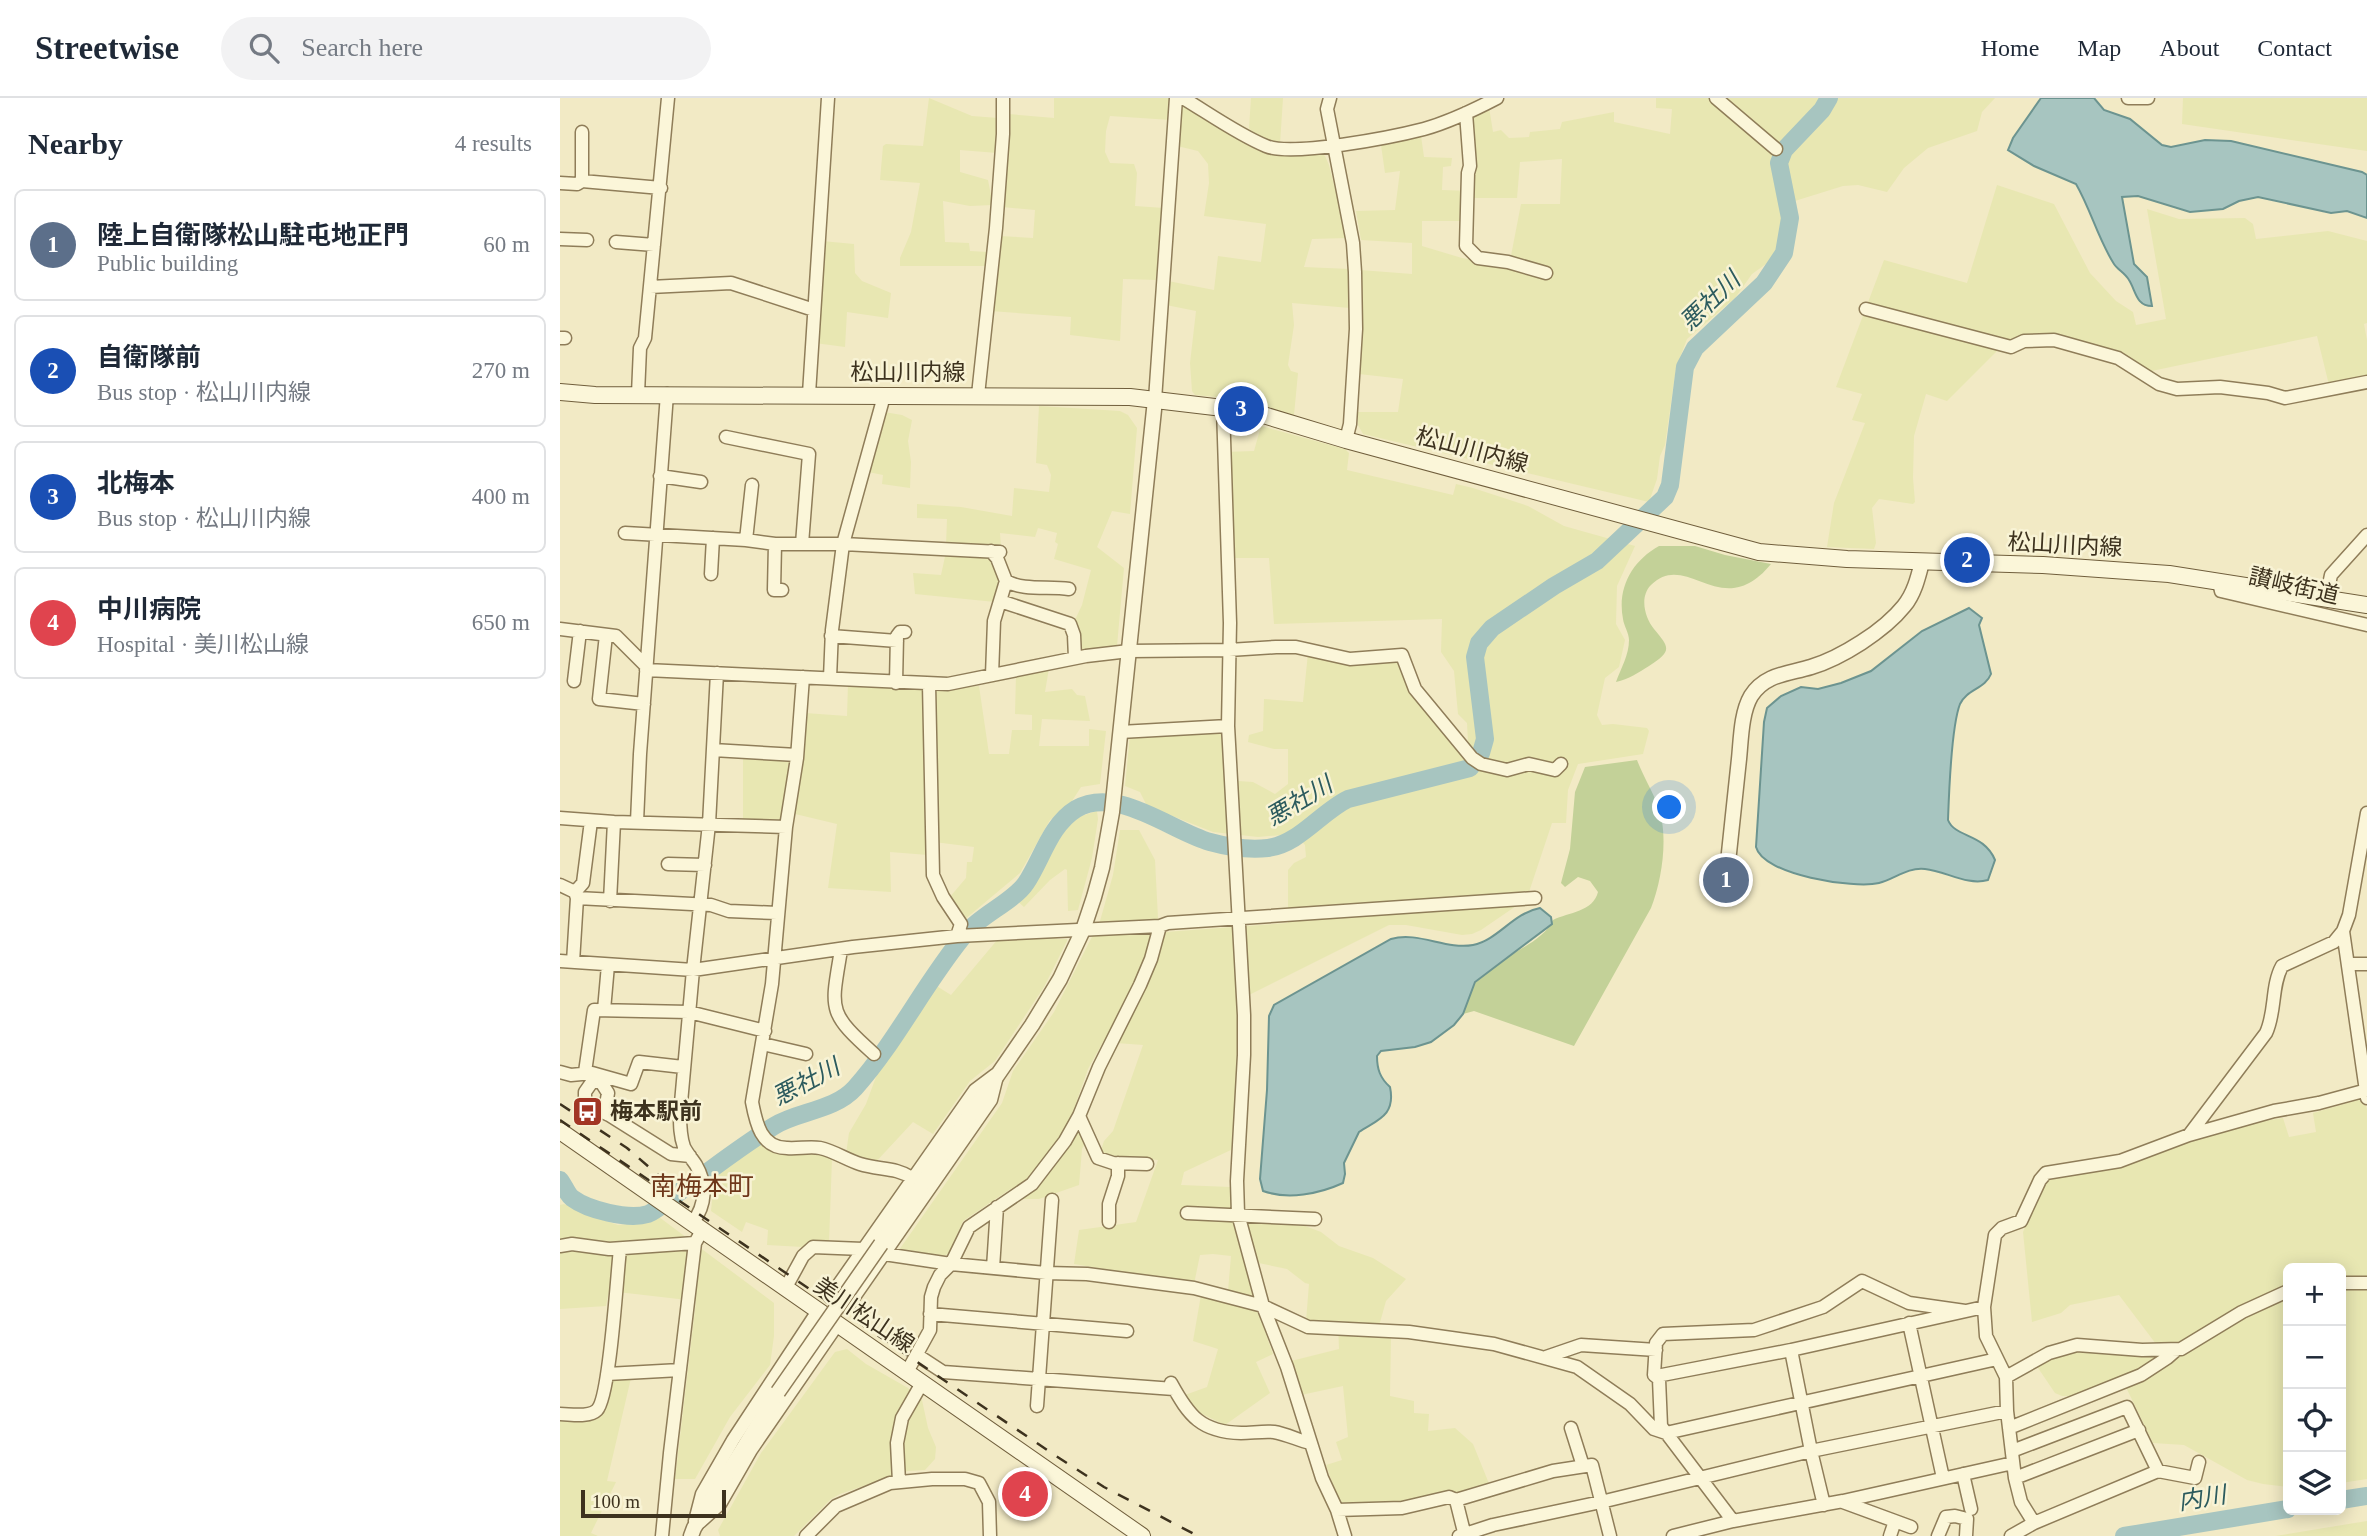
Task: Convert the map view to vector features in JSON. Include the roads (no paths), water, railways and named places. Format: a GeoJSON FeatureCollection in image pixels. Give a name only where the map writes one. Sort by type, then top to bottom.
{"type":"FeatureCollection","features":[{"type":"Feature","properties":{"kind":"main road","name":"松山川内線"},"geometry":{"type":"LineString","coordinates":[[560,392],[1130,397],[1259,414],[1759,552],[1922,562],[2043,565],[2169,575],[2367,605]]}},
{"type":"Feature","properties":{"kind":"main road","name":"美川松山線"},"geometry":{"type":"LineString","coordinates":[[560,1131],[697,1232],[818,1311],[1142,1536]]}},
{"type":"Feature","properties":{"kind":"street"},"geometry":{"type":"LineString","coordinates":[[638,394],[640,348],[645,338],[668,98]]}},
{"type":"Feature","properties":{"kind":"street"},"geometry":{"type":"LineString","coordinates":[[809,394],[828,98]]}},
{"type":"Feature","properties":{"kind":"street"},"geometry":{"type":"LineString","coordinates":[[978,395],[996,228],[1003,98]]}},
{"type":"Feature","properties":{"kind":"street"},"geometry":{"type":"LineString","coordinates":[[692,1532],[778,1392],[882,1249],[1051,996],[1083,930],[1102,868],[1112,811],[1155,400],[1176,98]]}},
{"type":"Feature","properties":{"kind":"street"},"geometry":{"type":"LineString","coordinates":[[1183,98],[1266,146],[1282,151],[1336,146],[1424,129],[1470,107],[1497,98]]}},
{"type":"Feature","properties":{"kind":"street"},"geometry":{"type":"LineString","coordinates":[[1330,98],[1327,109],[1353,243],[1355,272],[1356,329],[1350,424],[1346,440]]}},
{"type":"Feature","properties":{"kind":"street"},"geometry":{"type":"LineString","coordinates":[[1716,98],[1776,149]]}},
{"type":"Feature","properties":{"kind":"street"},"geometry":{"type":"LineString","coordinates":[[2129,98],[2148,98]]}},
{"type":"Feature","properties":{"kind":"street"},"geometry":{"type":"LineString","coordinates":[[1470,107],[1466,246],[1478,258],[1508,262],[1545,273]]}},
{"type":"Feature","properties":{"kind":"street"},"geometry":{"type":"LineString","coordinates":[[582,132],[582,181]]}},
{"type":"Feature","properties":{"kind":"street"},"geometry":{"type":"LineString","coordinates":[[560,183],[577,184],[582,181],[661,188]]}},
{"type":"Feature","properties":{"kind":"street"},"geometry":{"type":"LineString","coordinates":[[560,239],[587,240]]}},
{"type":"Feature","properties":{"kind":"street"},"geometry":{"type":"LineString","coordinates":[[616,242],[654,245]]}},
{"type":"Feature","properties":{"kind":"street"},"geometry":{"type":"LineString","coordinates":[[650,287],[732,283],[814,310]]}},
{"type":"Feature","properties":{"kind":"street"},"geometry":{"type":"LineString","coordinates":[[1866,309],[2011,347],[2024,341],[2054,340],[2118,358],[2159,384],[2177,389],[2220,387],[2285,398],[2367,382]]}},
{"type":"Feature","properties":{"kind":"street"},"geometry":{"type":"LineString","coordinates":[[637,822],[667,394]]}},
{"type":"Feature","properties":{"kind":"street"},"geometry":{"type":"LineString","coordinates":[[830,678],[831,636],[843,544],[884,396]]}},
{"type":"Feature","properties":{"kind":"street"},"geometry":{"type":"LineString","coordinates":[[1223,408],[1229,650],[1228,726],[1244,1055],[1237,1181],[1238,1214],[1263,1306],[1287,1367],[1310,1443],[1345,1536]]}},
{"type":"Feature","properties":{"kind":"street"},"geometry":{"type":"LineString","coordinates":[[726,437],[809,454],[802,544]]}},
{"type":"Feature","properties":{"kind":"street"},"geometry":{"type":"LineString","coordinates":[[660,476],[701,482]]}},
{"type":"Feature","properties":{"kind":"street"},"geometry":{"type":"LineString","coordinates":[[746,540],[752,485]]}},
{"type":"Feature","properties":{"kind":"street"},"geometry":{"type":"LineString","coordinates":[[625,533],[775,544],[843,544],[996,551],[1006,581],[994,621],[992,675]]}},
{"type":"Feature","properties":{"kind":"street"},"geometry":{"type":"LineString","coordinates":[[2326,599],[2331,575],[2367,535]]}},
{"type":"Feature","properties":{"kind":"street"},"geometry":{"type":"LineString","coordinates":[[711,574],[713,538]]}},
{"type":"Feature","properties":{"kind":"street"},"geometry":{"type":"LineString","coordinates":[[775,544],[774,590],[782,590]]}},
{"type":"Feature","properties":{"kind":"street"},"geometry":{"type":"LineString","coordinates":[[1726,881],[1748,700],[1769,678],[1834,658],[1872,635],[1904,606],[1913,592],[1922,562]]}},
{"type":"Feature","properties":{"kind":"street"},"geometry":{"type":"LineString","coordinates":[[1006,581],[1026,587],[1050,586],[1069,589]]}},
{"type":"Feature","properties":{"kind":"street","name":"讃岐街道"},"geometry":{"type":"LineString","coordinates":[[2219,582],[2221,591],[2367,625]]}},
{"type":"Feature","properties":{"kind":"street"},"geometry":{"type":"LineString","coordinates":[[1000,601],[1070,624],[1074,635],[1075,658]]}},
{"type":"Feature","properties":{"kind":"street"},"geometry":{"type":"LineString","coordinates":[[560,629],[617,636],[647,669],[929,684],[948,684],[1075,658],[1129,651],[1296,648],[1350,659],[1402,654],[1415,689],[1477,761],[1507,770],[1529,764],[1555,770],[1561,764]]}},
{"type":"Feature","properties":{"kind":"street"},"geometry":{"type":"LineString","coordinates":[[574,681],[580,631]]}},
{"type":"Feature","properties":{"kind":"street"},"geometry":{"type":"LineString","coordinates":[[606,635],[599,699],[644,705]]}},
{"type":"Feature","properties":{"kind":"street"},"geometry":{"type":"LineString","coordinates":[[831,636],[901,636],[896,683]]}},
{"type":"Feature","properties":{"kind":"street"},"geometry":{"type":"LineString","coordinates":[[662,1536],[697,1232],[703,1204],[704,1186],[685,1147],[680,1130],[692,971],[709,824],[716,673]]}},
{"type":"Feature","properties":{"kind":"street"},"geometry":{"type":"LineString","coordinates":[[803,677],[797,755],[786,827],[764,1037],[752,1102],[756,1127],[765,1139],[778,1148],[822,1149],[858,1164],[897,1170],[912,1178]]}},
{"type":"Feature","properties":{"kind":"street"},"geometry":{"type":"LineString","coordinates":[[929,684],[933,875],[943,897],[961,924],[963,936]]}},
{"type":"Feature","properties":{"kind":"street"},"geometry":{"type":"LineString","coordinates":[[1120,732],[1228,726]]}},
{"type":"Feature","properties":{"kind":"street"},"geometry":{"type":"LineString","coordinates":[[713,750],[797,755]]}},
{"type":"Feature","properties":{"kind":"street"},"geometry":{"type":"LineString","coordinates":[[2189,1135],[2266,1033],[2272,1020],[2278,973],[2282,966],[2334,942],[2343,931],[2349,915],[2367,813]]}},
{"type":"Feature","properties":{"kind":"street"},"geometry":{"type":"LineString","coordinates":[[560,818],[786,827]]}},
{"type":"Feature","properties":{"kind":"street"},"geometry":{"type":"LineString","coordinates":[[591,821],[583,883],[576,895],[566,961],[692,971],[963,936],[1160,926],[1168,923],[1535,898]]}},
{"type":"Feature","properties":{"kind":"street"},"geometry":{"type":"LineString","coordinates":[[610,901],[614,822]]}},
{"type":"Feature","properties":{"kind":"street"},"geometry":{"type":"LineString","coordinates":[[668,864],[705,865]]}},
{"type":"Feature","properties":{"kind":"street"},"geometry":{"type":"LineString","coordinates":[[560,885],[576,895],[610,901],[699,904],[729,911],[777,913]]}},
{"type":"Feature","properties":{"kind":"street"},"geometry":{"type":"LineString","coordinates":[[907,1372],[930,1330],[934,1287],[940,1275],[951,1264],[969,1227],[1032,1184],[1065,1141],[1140,985],[1160,926]]}},
{"type":"Feature","properties":{"kind":"street"},"geometry":{"type":"LineString","coordinates":[[2034,1523],[2021,1502],[2015,1478],[2006,1377],[1986,1336],[1984,1307],[1994,1235],[2002,1228],[2021,1220],[2046,1173],[2120,1161],[2189,1135],[2273,1111],[2366,1093],[2343,931]]}},
{"type":"Feature","properties":{"kind":"street"},"geometry":{"type":"LineString","coordinates":[[841,950],[834,993],[835,1009],[839,1020],[874,1054]]}},
{"type":"Feature","properties":{"kind":"street"},"geometry":{"type":"LineString","coordinates":[[2348,964],[2367,964]]}},
{"type":"Feature","properties":{"kind":"street"},"geometry":{"type":"LineString","coordinates":[[604,1010],[608,965]]}},
{"type":"Feature","properties":{"kind":"street"},"geometry":{"type":"LineString","coordinates":[[585,1072],[594,1010],[689,1013],[764,1037],[806,1054]]}},
{"type":"Feature","properties":{"kind":"street"},"geometry":{"type":"LineString","coordinates":[[560,1072],[571,1076],[585,1072],[605,1075],[631,1084],[639,1062],[683,1067]]}},
{"type":"Feature","properties":{"kind":"street"},"geometry":{"type":"LineString","coordinates":[[830,1297],[975,1090],[998,1073]]}},
{"type":"Feature","properties":{"kind":"street"},"geometry":{"type":"LineString","coordinates":[[609,1115],[671,1154],[694,1162]]}},
{"type":"Feature","properties":{"kind":"street"},"geometry":{"type":"LineString","coordinates":[[1079,1116],[1098,1157],[1118,1163],[1147,1164]]}},
{"type":"Feature","properties":{"kind":"street"},"geometry":{"type":"LineString","coordinates":[[1109,1222],[1109,1203],[1118,1176],[1118,1163]]}},
{"type":"Feature","properties":{"kind":"street"},"geometry":{"type":"LineString","coordinates":[[1037,1406],[1052,1200]]}},
{"type":"Feature","properties":{"kind":"street"},"geometry":{"type":"LineString","coordinates":[[993,1268],[997,1207]]}},
{"type":"Feature","properties":{"kind":"street"},"geometry":{"type":"LineString","coordinates":[[1186,1213],[1315,1219]]}},
{"type":"Feature","properties":{"kind":"street"},"geometry":{"type":"LineString","coordinates":[[560,1246],[572,1244],[620,1249],[697,1232]]}},
{"type":"Feature","properties":{"kind":"street"},"geometry":{"type":"LineString","coordinates":[[785,1289],[803,1256],[813,1247],[882,1249],[951,1264],[1087,1274],[1194,1288],[1263,1306],[1308,1327],[1409,1332],[1494,1344],[1545,1357],[1577,1367],[1630,1404],[1654,1429],[1666,1433],[1997,1359]]}},
{"type":"Feature","properties":{"kind":"street"},"geometry":{"type":"LineString","coordinates":[[560,1414],[584,1414],[599,1409],[607,1374],[620,1249]]}},
{"type":"Feature","properties":{"kind":"street"},"geometry":{"type":"LineString","coordinates":[[847,1307],[882,1249]]}},
{"type":"Feature","properties":{"kind":"street"},"geometry":{"type":"LineString","coordinates":[[845,1275],[847,1285],[854,1288],[862,1286]]}},
{"type":"Feature","properties":{"kind":"street"},"geometry":{"type":"LineString","coordinates":[[1659,1379],[1654,1375],[1656,1343],[1663,1334],[1754,1330],[1823,1307],[1862,1281],[1909,1303],[1965,1311]]}},
{"type":"Feature","properties":{"kind":"street"},"geometry":{"type":"LineString","coordinates":[[2346,1283],[2367,1283]]}},
{"type":"Feature","properties":{"kind":"street"},"geometry":{"type":"LineString","coordinates":[[2009,1428],[2141,1375],[2167,1359],[2175,1350],[2242,1312],[2283,1293]]}},
{"type":"Feature","properties":{"kind":"street"},"geometry":{"type":"LineString","coordinates":[[1733,1521],[1661,1426],[1659,1379],[1662,1375],[1791,1350],[1984,1307]]}},
{"type":"Feature","properties":{"kind":"street"},"geometry":{"type":"LineString","coordinates":[[692,1532],[702,1494],[818,1311]]}},
{"type":"Feature","properties":{"kind":"street"},"geometry":{"type":"LineString","coordinates":[[930,1314],[1127,1331]]}},
{"type":"Feature","properties":{"kind":"street"},"geometry":{"type":"LineString","coordinates":[[1909,1323],[1943,1478]]}},
{"type":"Feature","properties":{"kind":"street"},"geometry":{"type":"LineString","coordinates":[[692,1532],[720,1504],[751,1450],[837,1325]]}},
{"type":"Feature","properties":{"kind":"street"},"geometry":{"type":"LineString","coordinates":[[1545,1357],[1581,1345],[1656,1350]]}},
{"type":"Feature","properties":{"kind":"street"},"geometry":{"type":"LineString","coordinates":[[2006,1377],[2049,1353],[2077,1345],[2175,1350]]}},
{"type":"Feature","properties":{"kind":"street"},"geometry":{"type":"LineString","coordinates":[[1791,1350],[1824,1505]]}},
{"type":"Feature","properties":{"kind":"street"},"geometry":{"type":"LineString","coordinates":[[917,1355],[943,1372],[1173,1386],[1188,1412],[1215,1430],[1239,1433],[1273,1432],[1310,1443]]}},
{"type":"Feature","properties":{"kind":"street"},"geometry":{"type":"LineString","coordinates":[[607,1374],[680,1370]]}},
{"type":"Feature","properties":{"kind":"street"},"geometry":{"type":"LineString","coordinates":[[899,1482],[897,1443],[902,1418],[922,1383]]}},
{"type":"Feature","properties":{"kind":"street"},"geometry":{"type":"LineString","coordinates":[[1673,1536],[1733,1521],[1824,1505],[1963,1474],[2012,1457],[2127,1407],[2158,1471]]}},
{"type":"Feature","properties":{"kind":"street"},"geometry":{"type":"LineString","coordinates":[[1456,1500],[1463,1535],[1493,1525],[1811,1451],[2007,1411]]}},
{"type":"Feature","properties":{"kind":"street"},"geometry":{"type":"LineString","coordinates":[[1571,1428],[1583,1466]]}},
{"type":"Feature","properties":{"kind":"street"},"geometry":{"type":"LineString","coordinates":[[2015,1478],[2138,1430]]}},
{"type":"Feature","properties":{"kind":"street"},"geometry":{"type":"LineString","coordinates":[[2011,1536],[2034,1523],[2158,1471],[2195,1478],[2199,1462]]}},
{"type":"Feature","properties":{"kind":"street"},"geometry":{"type":"LineString","coordinates":[[1337,1510],[1402,1508],[1449,1497],[1456,1500],[1553,1471],[1592,1465],[1610,1536]]}},
{"type":"Feature","properties":{"kind":"street"},"geometry":{"type":"LineString","coordinates":[[1963,1474],[1972,1510]]}},
{"type":"Feature","properties":{"kind":"street"},"geometry":{"type":"LineString","coordinates":[[806,1536],[836,1506],[890,1483],[932,1479],[965,1479],[979,1483],[989,1502],[990,1536]]}},
{"type":"Feature","properties":{"kind":"street"},"geometry":{"type":"LineString","coordinates":[[1843,1501],[1911,1527]]}},
{"type":"Feature","properties":{"kind":"street"},"geometry":{"type":"LineString","coordinates":[[1938,1536],[1946,1517],[1955,1516],[1967,1519],[1966,1536]]}},
{"type":"Feature","properties":{"kind":"street"},"geometry":{"type":"LineString","coordinates":[[1890,1536],[1895,1521]]}},
{"type":"Feature","properties":{"kind":"water"},"geometry":{"type":"Polygon","coordinates":[[[2041,98],[2094,98],[2104,110],[2130,119],[2162,145],[2171,147],[2205,140],[2231,141],[2362,172],[2367,175],[2367,218],[2347,211],[2331,213],[2258,197],[2239,201],[2223,209],[2190,212],[2138,196],[2122,197],[2134,264],[2147,277],[2152,306],[2147,305],[2140,301],[2127,278],[2108,254],[2076,184],[2034,166],[2008,150],[2013,138],[2041,98]]]}},
{"type":"Feature","properties":{"kind":"water"},"geometry":{"type":"Polygon","coordinates":[[[1969,608],[1982,618],[1979,625],[1991,674],[1985,683],[1963,699],[1957,714],[1948,820],[1957,830],[1977,840],[1990,851],[1995,860],[1988,880],[1964,880],[1933,870],[1919,869],[1879,883],[1850,884],[1791,872],[1762,857],[1756,847],[1767,708],[1781,696],[1801,687],[1818,689],[1871,671],[1922,631],[1969,608]]]}},
{"type":"Feature","properties":{"kind":"water"},"geometry":{"type":"Polygon","coordinates":[[[1540,908],[1551,917],[1552,924],[1475,982],[1463,1014],[1454,1025],[1431,1042],[1381,1051],[1377,1056],[1380,1073],[1390,1087],[1390,1105],[1384,1116],[1359,1132],[1344,1163],[1343,1183],[1324,1190],[1293,1195],[1263,1191],[1260,1179],[1269,1016],[1274,1005],[1391,939],[1411,937],[1453,945],[1473,945],[1490,938],[1522,915],[1540,908]]]}},
{"type":"Feature","properties":{"kind":"waterway","name":"悪社川"},"geometry":{"type":"LineString","coordinates":[[560,1180],[572,1198],[588,1206],[619,1215],[648,1214],[774,1126],[846,1096],[884,1051],[937,971],[966,933],[1021,890],[1059,824],[1076,809],[1092,803],[1109,802],[1144,812],[1210,842],[1239,848],[1268,848],[1300,834],[1348,799],[1470,768],[1481,753],[1485,739],[1475,657],[1479,643],[1492,628],[1597,561],[1665,497],[1670,485],[1685,367],[1695,348],[1764,283],[1784,253],[1790,218],[1779,163],[1784,150],[1822,110],[1829,98]]}},
{"type":"Feature","properties":{"kind":"waterway","name":"内川"},"geometry":{"type":"LineString","coordinates":[[2346,1499],[2367,1496]]}},
{"type":"Feature","properties":{"kind":"waterway","name":"内川"},"geometry":{"type":"LineString","coordinates":[[2124,1536],[2283,1510]]}},
{"type":"Feature","properties":{"kind":"railway"},"geometry":{"type":"LineString","coordinates":[[560,1104],[627,1148],[671,1186]]}},
{"type":"Feature","properties":{"kind":"railway"},"geometry":{"type":"LineString","coordinates":[[560,1120],[1053,1454],[1104,1487],[1198,1536]]}},
{"type":"Feature","properties":{"kind":"place","name":"北梅本"},"geometry":{"type":"Point","coordinates":[1241,409]}},
{"type":"Feature","properties":{"kind":"place","name":"自衛隊前"},"geometry":{"type":"Point","coordinates":[1967,560]}},
{"type":"Feature","properties":{"kind":"place","name":"陸上自衛隊松山駐屯地正門"},"geometry":{"type":"Point","coordinates":[1726,880]}},
{"type":"Feature","properties":{"kind":"place","name":"梅本駅前"},"geometry":{"type":"Point","coordinates":[587,1111]}},
{"type":"Feature","properties":{"kind":"place","name":"中川病院"},"geometry":{"type":"Point","coordinates":[1025,1494]}},
{"type":"Feature","properties":{"kind":"district","name":"南梅本町"},"geometry":{"type":"Point","coordinates":[702,1186]}}]}
